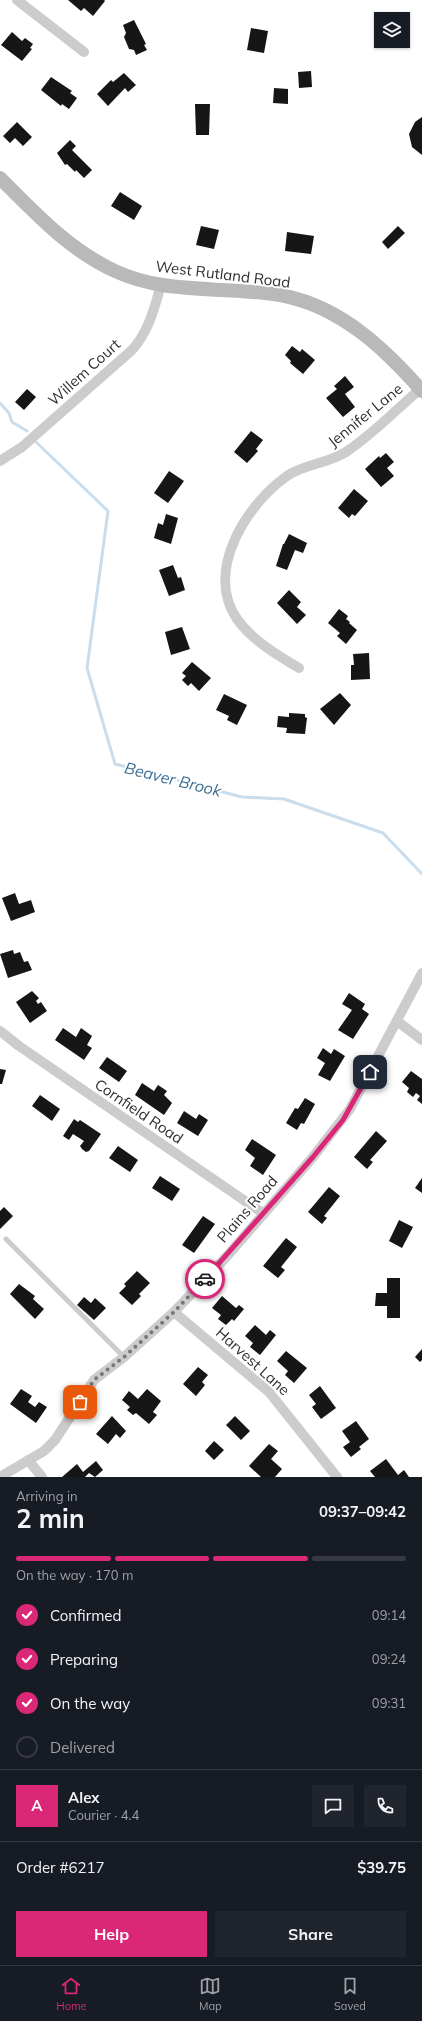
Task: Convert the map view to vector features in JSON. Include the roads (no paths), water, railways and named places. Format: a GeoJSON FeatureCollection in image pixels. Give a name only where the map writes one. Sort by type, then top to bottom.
{"type":"FeatureCollection","features":[{"type":"Feature","properties":{"kind":"main road","name":"West Rutland Road"},"geometry":{"type":"LineString","coordinates":[[0,178],[56,233],[86,256],[116,271],[161,285],[255,292],[286,296],[312,305],[336,315],[353,325],[382,350],[421,390]]}},
{"type":"Feature","properties":{"kind":"street"},"geometry":{"type":"LineString","coordinates":[[17,0],[84,52]]}},
{"type":"Feature","properties":{"kind":"street","name":"Willem Court"},"geometry":{"type":"LineString","coordinates":[[0,461],[22,447],[132,350],[143,337],[150,323],[161,285]]}},
{"type":"Feature","properties":{"kind":"street","name":"Jennifer Lane"},"geometry":{"type":"LineString","coordinates":[[298,668],[251,635],[237,620],[230,608],[226,593],[225,576],[234,541],[259,500],[280,482],[289,475],[330,461],[348,450],[421,390]]}},
{"type":"Feature","properties":{"kind":"street","name":"Plains Road"},"geometry":{"type":"LineString","coordinates":[[0,1477],[44,1451],[55,1440],[94,1380],[124,1357],[174,1312],[264,1214],[343,1120],[357,1097],[422,973]]}},
{"type":"Feature","properties":{"kind":"street"},"geometry":{"type":"LineString","coordinates":[[397,1021],[422,1040]]}},
{"type":"Feature","properties":{"kind":"street","name":"Cornfield Road"},"geometry":{"type":"LineString","coordinates":[[0,1032],[264,1214]]}},
{"type":"Feature","properties":{"kind":"street","name":"Harvest Lane"},"geometry":{"type":"LineString","coordinates":[[174,1312],[269,1392],[337,1477]]}},
{"type":"Feature","properties":{"kind":"street"},"geometry":{"type":"LineString","coordinates":[[28,1460],[42,1477]]}},
{"type":"Feature","properties":{"kind":"lane"},"geometry":{"type":"LineString","coordinates":[[6,1239],[124,1357]]}},
{"type":"Feature","properties":{"kind":"waterway","name":"Beaver Brook"},"geometry":{"type":"LineString","coordinates":[[0,403],[9,413],[12,422],[27,431]]}},
{"type":"Feature","properties":{"kind":"waterway","name":"Beaver Brook"},"geometry":{"type":"LineString","coordinates":[[36,442],[108,511],[87,668],[115,764],[242,797],[284,799],[383,833],[422,874]]}}]}
